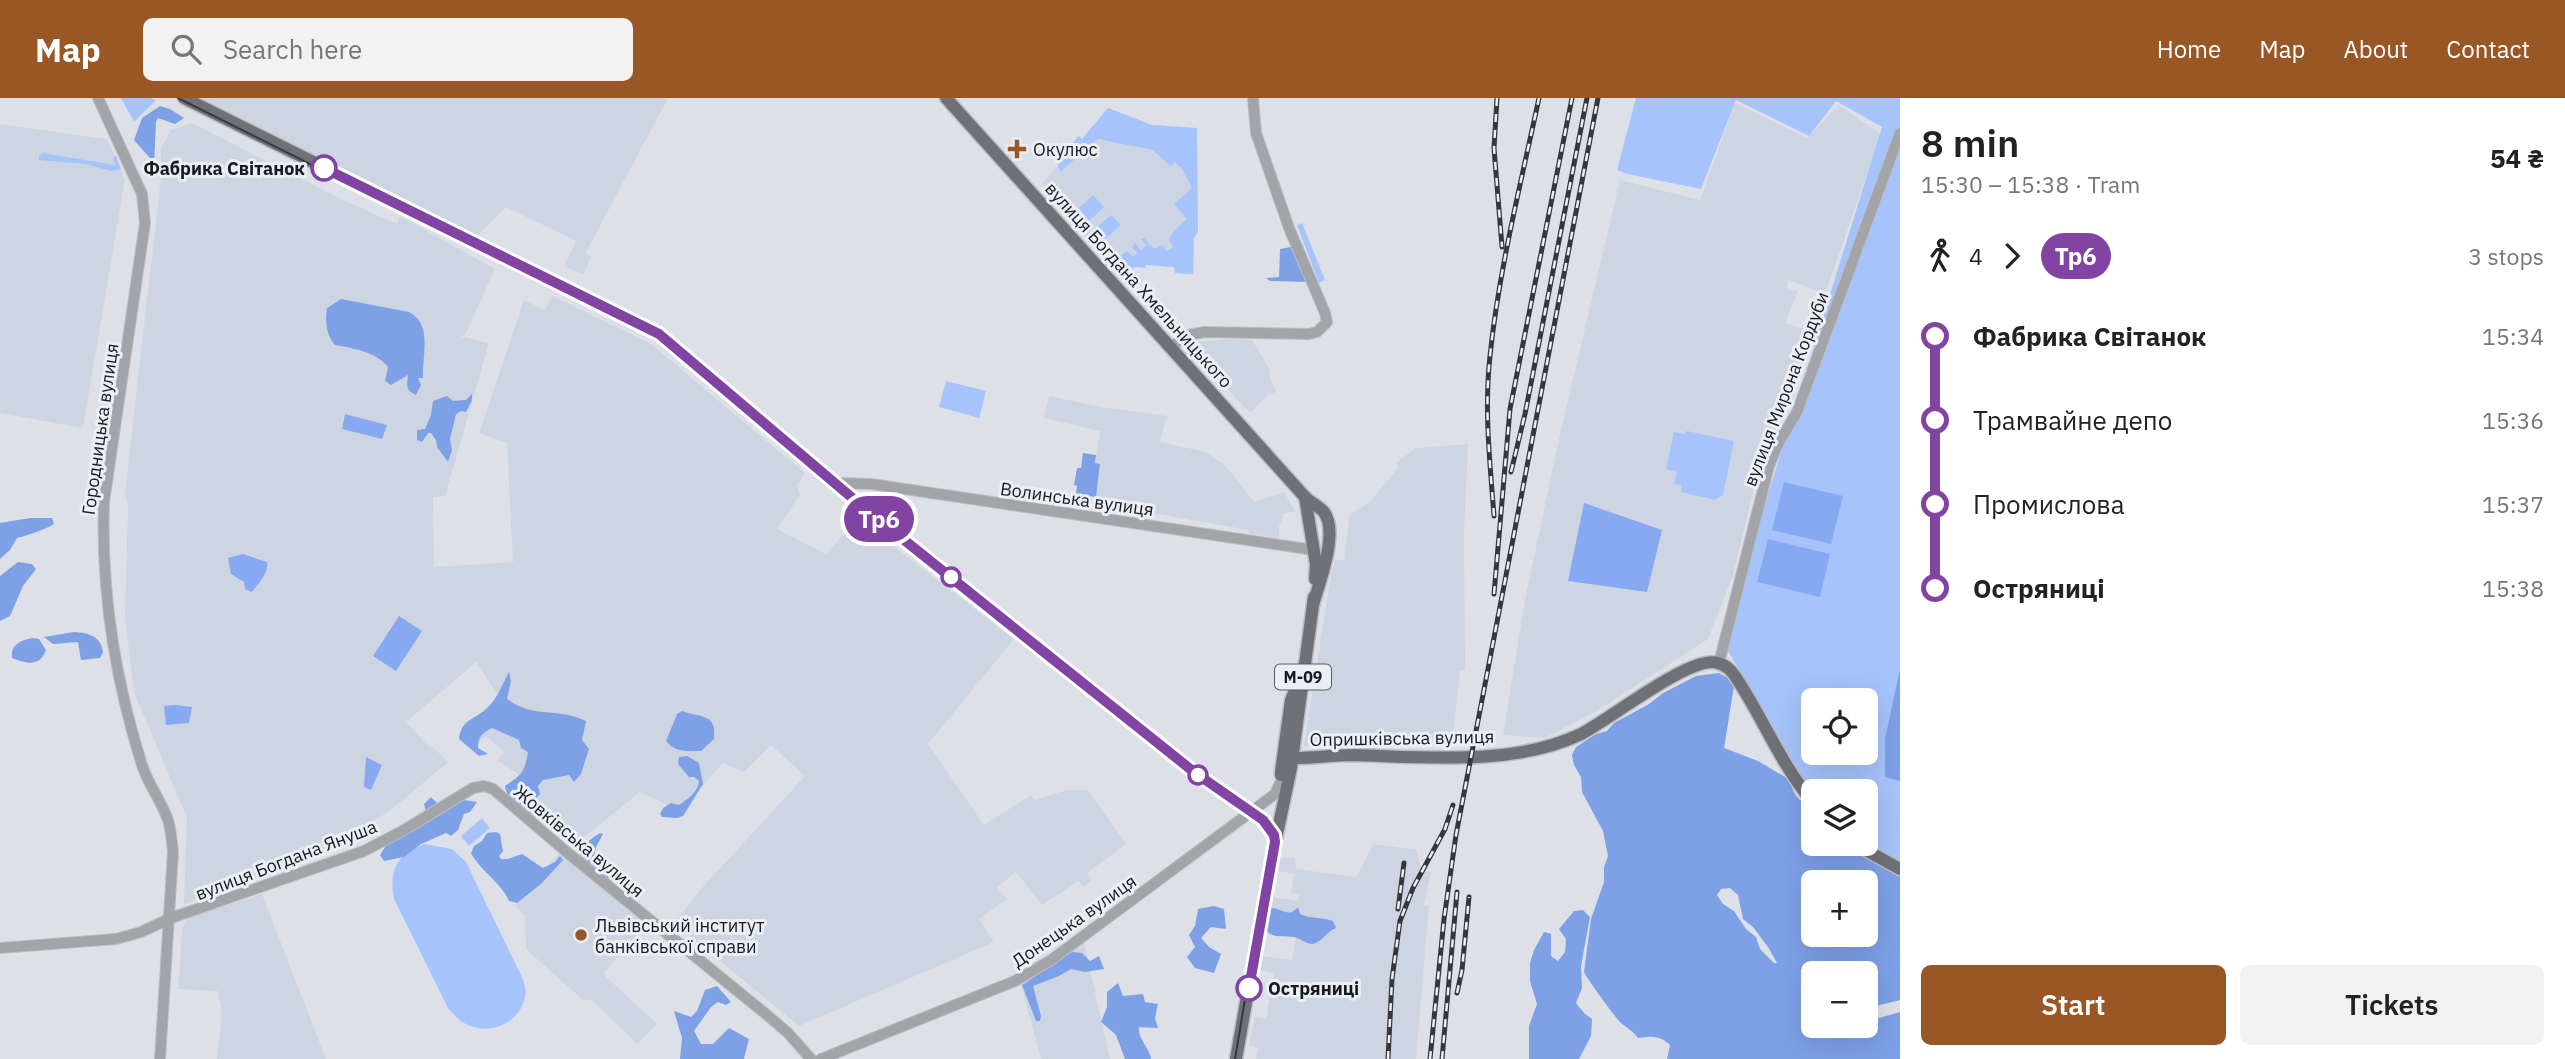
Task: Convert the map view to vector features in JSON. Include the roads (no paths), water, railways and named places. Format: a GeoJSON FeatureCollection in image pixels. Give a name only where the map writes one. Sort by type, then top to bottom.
{"type":"FeatureCollection","features":[{"type":"Feature","properties":{"kind":"main road"},"geometry":{"type":"LineString","coordinates":[[184,98],[659,334],[836,483],[1194,772],[1266,823],[1274,838]]}},
{"type":"Feature","properties":{"kind":"main road","name":"вулиця Богдана Хмельницького"},"geometry":{"type":"LineString","coordinates":[[946,98],[1305,497],[1324,512]]}},
{"type":"Feature","properties":{"kind":"main road","name":"М-09"},"geometry":{"type":"LineString","coordinates":[[1236,1059],[1274,838],[1292,759],[1313,605],[1316,564],[1305,497]]}},
{"type":"Feature","properties":{"kind":"main road"},"geometry":{"type":"LineString","coordinates":[[1308,524],[1312,511],[1324,512]]}},
{"type":"Feature","properties":{"kind":"main road","name":"М-09"},"geometry":{"type":"LineString","coordinates":[[1313,605],[1329,546],[1330,531],[1324,512]]}},
{"type":"Feature","properties":{"kind":"main road"},"geometry":{"type":"LineString","coordinates":[[1314,550],[1321,551],[1329,546]]}},
{"type":"Feature","properties":{"kind":"main road","name":"Опришківська вулиця"},"geometry":{"type":"LineString","coordinates":[[1280,779],[1292,759],[1349,755],[1479,758],[1554,745],[1581,734],[1688,668],[1708,662],[1719,663]]}},
{"type":"Feature","properties":{"kind":"main road"},"geometry":{"type":"LineString","coordinates":[[1719,663],[1734,675],[1801,786]]}},
{"type":"Feature","properties":{"kind":"main road"},"geometry":{"type":"LineString","coordinates":[[1274,838],[1291,700],[1304,670]]}},
{"type":"Feature","properties":{"kind":"main road"},"geometry":{"type":"LineString","coordinates":[[1877,856],[1900,869]]}},
{"type":"Feature","properties":{"kind":"street","name":"Городницька вулиця"},"geometry":{"type":"LineString","coordinates":[[98,98],[142,194],[145,223],[104,502],[103,544],[115,660],[141,761],[171,833],[174,867],[160,1059]]}},
{"type":"Feature","properties":{"kind":"street"},"geometry":{"type":"LineString","coordinates":[[1171,347],[1189,335],[1204,332],[1309,334],[1323,328],[1327,322],[1289,228],[1256,133],[1253,98]]}},
{"type":"Feature","properties":{"kind":"street","name":"вулиця Мирона Кордуби"},"geometry":{"type":"LineString","coordinates":[[1719,663],[1769,466],[1778,444],[1797,412],[1900,133]]}},
{"type":"Feature","properties":{"kind":"street","name":"Волинська вулиця"},"geometry":{"type":"LineString","coordinates":[[836,483],[871,484],[1314,550]]}},
{"type":"Feature","properties":{"kind":"street","name":"Донецька вулиця"},"geometry":{"type":"LineString","coordinates":[[821,1059],[1015,981],[1051,960],[1277,793],[1280,779]]}},
{"type":"Feature","properties":{"kind":"street","name":"вулиця Богдана Януша"},"geometry":{"type":"LineString","coordinates":[[0,948],[116,939],[141,932],[171,918],[364,851],[473,788],[484,786]]}},
{"type":"Feature","properties":{"kind":"street","name":"Жовківська вулиця"},"geometry":{"type":"LineString","coordinates":[[484,786],[493,789],[767,1015],[788,1033],[811,1059]]}},
{"type":"Feature","properties":{"kind":"tram line"},"geometry":{"type":"LineString","coordinates":[[178,98],[656,337],[865,511],[1194,775],[1269,828],[1271,844],[1235,1059]]}},
{"type":"Feature","properties":{"kind":"tram line","name":"Тр6"},"geometry":{"type":"LineString","coordinates":[[324,168],[659,334],[863,507],[1194,772],[1263,820],[1274,835],[1275,842],[1249,988]]}},
{"type":"Feature","properties":{"kind":"railway"},"geometry":{"type":"LineString","coordinates":[[1497,98],[1494,148],[1502,247]]}},
{"type":"Feature","properties":{"kind":"railway"},"geometry":{"type":"LineString","coordinates":[[1494,516],[1489,456],[1490,356],[1505,259],[1539,98]]}},
{"type":"Feature","properties":{"kind":"railway"},"geometry":{"type":"LineString","coordinates":[[1494,594],[1510,409],[1572,98]]}},
{"type":"Feature","properties":{"kind":"railway"},"geometry":{"type":"LineString","coordinates":[[1511,472],[1525,414],[1587,98]]}},
{"type":"Feature","properties":{"kind":"railway"},"geometry":{"type":"LineString","coordinates":[[1430,1059],[1444,919],[1456,835],[1598,98]]}},
{"type":"Feature","properties":{"kind":"railway"},"geometry":{"type":"LineString","coordinates":[[1388,1059],[1392,979],[1400,921],[1413,888],[1445,829],[1453,805]]}},
{"type":"Feature","properties":{"kind":"railway"},"geometry":{"type":"LineString","coordinates":[[1398,909],[1404,863]]}},
{"type":"Feature","properties":{"kind":"railway"},"geometry":{"type":"LineString","coordinates":[[1442,1059],[1457,892]]}},
{"type":"Feature","properties":{"kind":"railway"},"geometry":{"type":"LineString","coordinates":[[1457,993],[1462,970],[1469,897]]}},
{"type":"Feature","properties":{"kind":"place","name":"Окулюс"},"geometry":{"type":"Point","coordinates":[1017,149]}},
{"type":"Feature","properties":{"kind":"place","name":"Фабрика Світанок"},"geometry":{"type":"Point","coordinates":[324,168]}},
{"type":"Feature","properties":{"kind":"place","name":"Львівський інститут банківської справи"},"geometry":{"type":"Point","coordinates":[581,935]}},
{"type":"Feature","properties":{"kind":"place","name":"Остряниці"},"geometry":{"type":"Point","coordinates":[1249,988]}}]}
